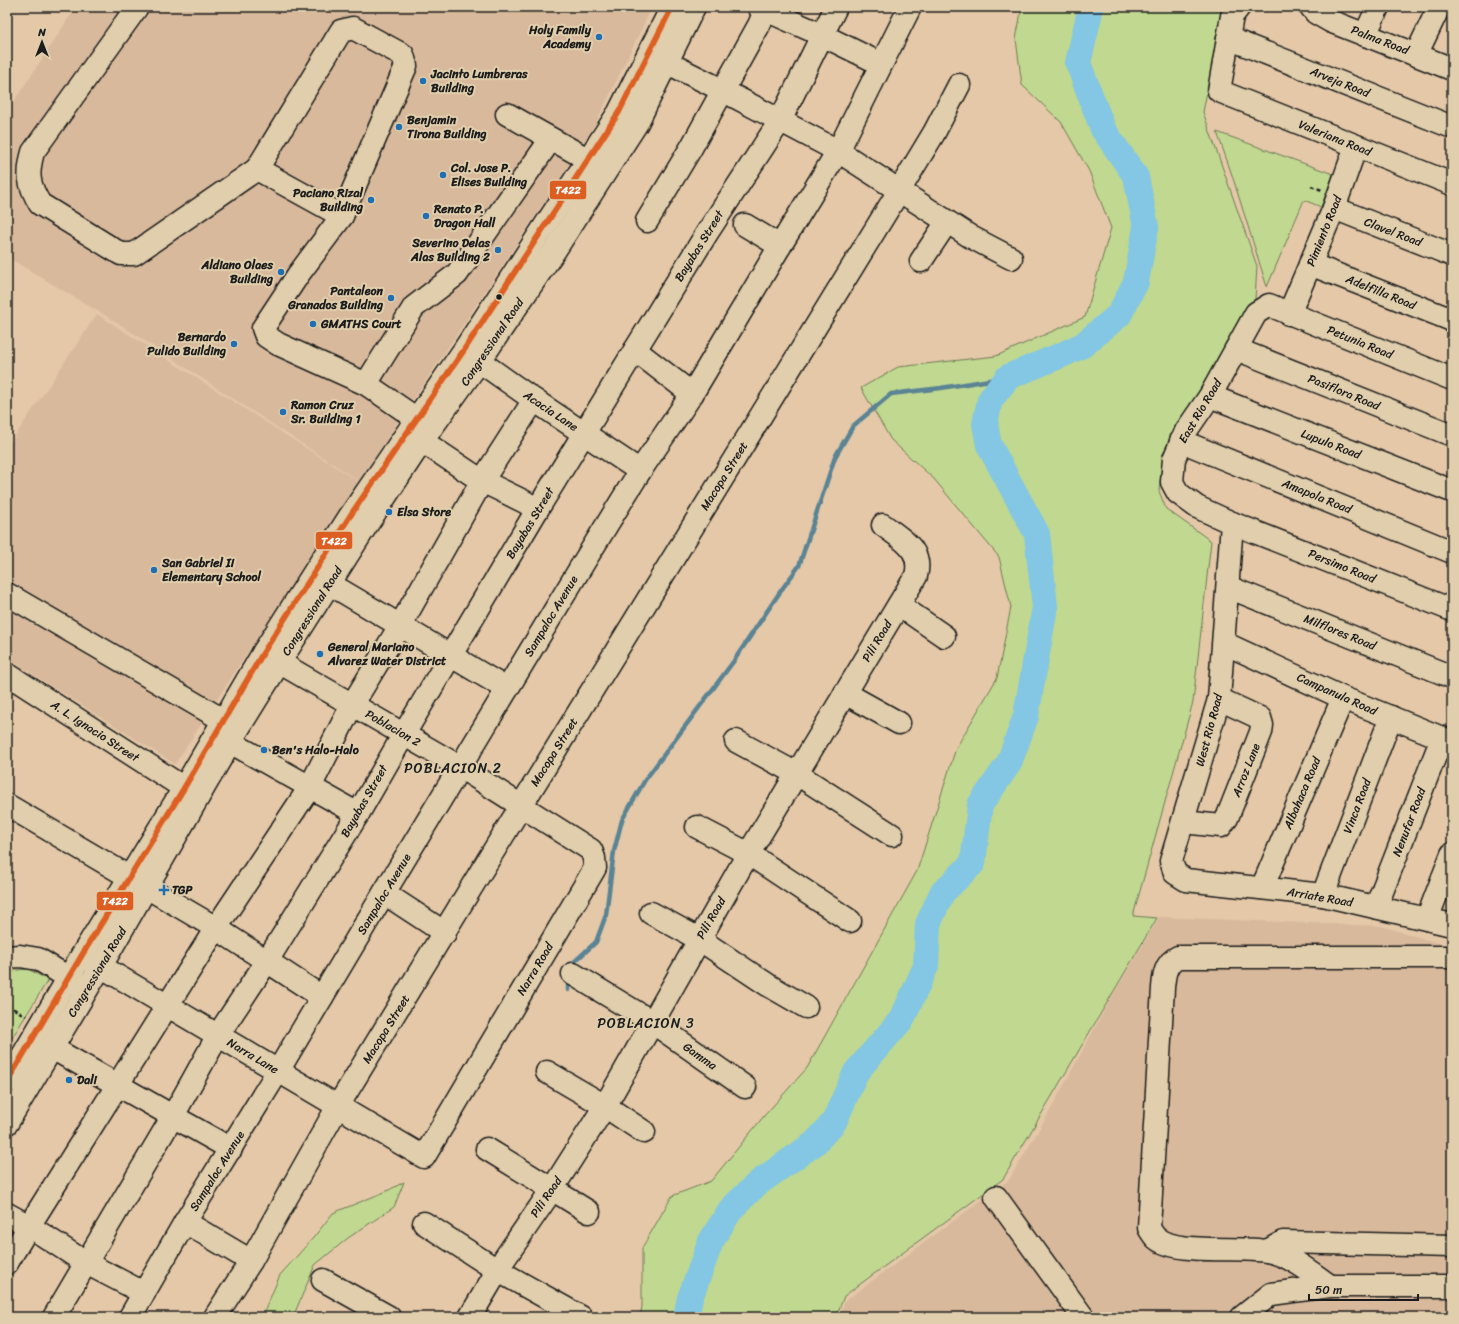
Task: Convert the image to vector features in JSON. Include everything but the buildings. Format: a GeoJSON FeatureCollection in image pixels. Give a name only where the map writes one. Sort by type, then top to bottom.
{"type":"FeatureCollection","features":[{"type":"Feature","properties":{"kind":"street"},"geometry":{"type":"LineString","coordinates":[[137,7],[33,152],[29,169],[30,183],[40,204],[121,254],[134,254],[257,169],[341,31],[353,28],[403,55],[406,66],[342,216],[298,275],[263,328],[266,336],[278,344],[366,384],[416,419]]}},
{"type":"Feature","properties":{"kind":"street","name":"Congressional Road"},"geometry":{"type":"LineString","coordinates":[[7,1123],[15,1074],[68,979],[82,955],[138,882],[191,793],[230,742],[271,658],[350,516],[416,419],[472,356],[555,250],[637,123],[658,58],[672,7]]}},
{"type":"Feature","properties":{"kind":"street","name":"Congressional Road"},"geometry":{"type":"LineString","coordinates":[[191,793],[223,720],[330,584],[366,526],[422,442],[588,160],[619,112],[694,7]]}},
{"type":"Feature","properties":{"kind":"street","name":"Bayabas Street"},"geometry":{"type":"LineString","coordinates":[[54,1317],[173,1116],[218,1035],[267,961],[358,814],[537,510],[635,350],[707,233],[780,121],[836,7]]}},
{"type":"Feature","properties":{"kind":"street","name":"Sampaloc Avenue"},"geometry":{"type":"LineString","coordinates":[[130,1317],[185,1222],[231,1149],[507,689],[640,471],[692,394],[838,151],[910,7]]}},
{"type":"Feature","properties":{"kind":"street"},"geometry":{"type":"LineString","coordinates":[[1228,38],[1232,16],[1239,7]]}},
{"type":"Feature","properties":{"kind":"street","name":"Palma Road"},"geometry":{"type":"LineString","coordinates":[[1311,7],[1316,14],[1325,18],[1452,69]]}},
{"type":"Feature","properties":{"kind":"street"},"geometry":{"type":"LineString","coordinates":[[1365,34],[1378,7]]}},
{"type":"Feature","properties":{"kind":"street"},"geometry":{"type":"LineString","coordinates":[[1416,55],[1439,7]]}},
{"type":"Feature","properties":{"kind":"street"},"geometry":{"type":"LineString","coordinates":[[647,221],[691,148],[759,25],[764,8],[881,64]]}},
{"type":"Feature","properties":{"kind":"street","name":"Valeriana Road"},"geometry":{"type":"LineString","coordinates":[[1228,38],[1219,91],[1452,184]]}},
{"type":"Feature","properties":{"kind":"street","name":"Arveja Road"},"geometry":{"type":"LineString","coordinates":[[1228,38],[1452,127]]}},
{"type":"Feature","properties":{"kind":"street"},"geometry":{"type":"LineString","coordinates":[[658,58],[838,151],[971,237],[1011,258]]}},
{"type":"Feature","properties":{"kind":"street","name":"Macopa Street"},"geometry":{"type":"LineString","coordinates":[[215,1317],[251,1261],[338,1106],[900,191],[959,85]]}},
{"type":"Feature","properties":{"kind":"street"},"geometry":{"type":"LineString","coordinates":[[507,114],[588,160]]}},
{"type":"Feature","properties":{"kind":"street"},"geometry":{"type":"LineString","coordinates":[[366,384],[414,308],[457,274],[550,139]]}},
{"type":"Feature","properties":{"kind":"street","name":"Pimiento Road"},"geometry":{"type":"LineString","coordinates":[[1290,314],[1334,208],[1356,146]]}},
{"type":"Feature","properties":{"kind":"street"},"geometry":{"type":"LineString","coordinates":[[257,169],[342,216]]}},
{"type":"Feature","properties":{"kind":"street","name":"Clavel Road"},"geometry":{"type":"LineString","coordinates":[[1334,208],[1452,255]]}},
{"type":"Feature","properties":{"kind":"street"},"geometry":{"type":"LineString","coordinates":[[921,261],[947,222]]}},
{"type":"Feature","properties":{"kind":"street"},"geometry":{"type":"LineString","coordinates":[[745,225],[780,246]]}},
{"type":"Feature","properties":{"kind":"street","name":"Adelfilla Road"},"geometry":{"type":"LineString","coordinates":[[1310,264],[1452,320]]}},
{"type":"Feature","properties":{"kind":"street","name":"Petunia Road"},"geometry":{"type":"LineString","coordinates":[[1269,305],[1452,379]]}},
{"type":"Feature","properties":{"kind":"street","name":"East Rio Road"},"geometry":{"type":"LineString","coordinates":[[1232,522],[1198,507],[1178,493],[1172,482],[1174,459],[1186,431],[1210,396],[1256,313],[1269,305]]}},
{"type":"Feature","properties":{"kind":"street","name":"Pasiflora Road"},"geometry":{"type":"LineString","coordinates":[[1236,349],[1452,435]]}},
{"type":"Feature","properties":{"kind":"street"},"geometry":{"type":"LineString","coordinates":[[635,350],[692,394]]}},
{"type":"Feature","properties":{"kind":"street","name":"Acacia Lane"},"geometry":{"type":"LineString","coordinates":[[472,356],[534,400],[640,471]]}},
{"type":"Feature","properties":{"kind":"street","name":"Lupulo Road"},"geometry":{"type":"LineString","coordinates":[[1210,396],[1452,491]]}},
{"type":"Feature","properties":{"kind":"street"},"geometry":{"type":"LineString","coordinates":[[7,1263],[117,1084],[216,928],[310,788],[352,705],[400,626],[482,481],[534,400]]}},
{"type":"Feature","properties":{"kind":"street","name":"Amapola Road"},"geometry":{"type":"LineString","coordinates":[[1181,441],[1452,552]]}},
{"type":"Feature","properties":{"kind":"street"},"geometry":{"type":"LineString","coordinates":[[422,442],[482,481],[525,502],[537,510]]}},
{"type":"Feature","properties":{"kind":"street","name":"West Rio Road"},"geometry":{"type":"LineString","coordinates":[[1186,880],[1175,873],[1171,860],[1219,699],[1232,522]]}},
{"type":"Feature","properties":{"kind":"street","name":"Persimo Road"},"geometry":{"type":"LineString","coordinates":[[1232,522],[1452,610]]}},
{"type":"Feature","properties":{"kind":"street","name":"Pili Road"},"geometry":{"type":"LineString","coordinates":[[470,1317],[498,1270],[552,1191],[605,1106],[744,860],[916,576],[919,567],[917,556],[909,546],[883,525]]}},
{"type":"Feature","properties":{"kind":"street"},"geometry":{"type":"LineString","coordinates":[[330,584],[507,689]]}},
{"type":"Feature","properties":{"kind":"street","name":"Milflores Road"},"geometry":{"type":"LineString","coordinates":[[1228,587],[1452,678]]}},
{"type":"Feature","properties":{"kind":"street"},"geometry":{"type":"LineString","coordinates":[[7,594],[223,720]]}},
{"type":"Feature","properties":{"kind":"street"},"geometry":{"type":"LineString","coordinates":[[899,605],[944,636]]}},
{"type":"Feature","properties":{"kind":"street","name":"Campanula Road"},"geometry":{"type":"LineString","coordinates":[[1224,643],[1343,698],[1447,740]]}},
{"type":"Feature","properties":{"kind":"street","name":"Poblacion 2"},"geometry":{"type":"LineString","coordinates":[[271,658],[460,767],[521,806]]}},
{"type":"Feature","properties":{"kind":"street","name":"A. L. Ignacio Street"},"geometry":{"type":"LineString","coordinates":[[7,674],[191,793]]}},
{"type":"Feature","properties":{"kind":"street"},"geometry":{"type":"LineString","coordinates":[[845,693],[899,723]]}},
{"type":"Feature","properties":{"kind":"street","name":"Albahaca Road"},"geometry":{"type":"LineString","coordinates":[[1262,888],[1343,698]]}},
{"type":"Feature","properties":{"kind":"street","name":"Arroz Lane"},"geometry":{"type":"LineString","coordinates":[[1183,822],[1221,826],[1227,818],[1261,732],[1262,725],[1260,718],[1219,699]]}},
{"type":"Feature","properties":{"kind":"street","name":"Vinca Road"},"geometry":{"type":"LineString","coordinates":[[1322,895],[1391,717]]}},
{"type":"Feature","properties":{"kind":"street","name":"Nenufar Road"},"geometry":{"type":"LineString","coordinates":[[1376,907],[1447,740]]}},
{"type":"Feature","properties":{"kind":"street"},"geometry":{"type":"LineString","coordinates":[[736,741],[797,774],[892,835]]}},
{"type":"Feature","properties":{"kind":"street"},"geometry":{"type":"LineString","coordinates":[[230,742],[358,814]]}},
{"type":"Feature","properties":{"kind":"street"},"geometry":{"type":"LineString","coordinates":[[7,805],[216,928],[322,998]]}},
{"type":"Feature","properties":{"kind":"street","name":"Narra Road"},"geometry":{"type":"LineString","coordinates":[[424,1157],[595,868],[591,850],[521,806]]}},
{"type":"Feature","properties":{"kind":"street"},"geometry":{"type":"LineString","coordinates":[[697,827],[749,854],[850,921]]}},
{"type":"Feature","properties":{"kind":"street"},"geometry":{"type":"LineString","coordinates":[[1427,919],[1452,854]]}},
{"type":"Feature","properties":{"kind":"street","name":"Arriate Road"},"geometry":{"type":"LineString","coordinates":[[1186,880],[1322,895],[1452,925]]}},
{"type":"Feature","properties":{"kind":"street","name":"Congressional Road"},"geometry":{"type":"LineString","coordinates":[[15,1074],[52,1048],[101,966],[138,882]]}},
{"type":"Feature","properties":{"kind":"street"},"geometry":{"type":"LineString","coordinates":[[384,893],[445,933]]}},
{"type":"Feature","properties":{"kind":"street"},"geometry":{"type":"LineString","coordinates":[[651,913],[699,939],[768,985],[806,1007]]}},
{"type":"Feature","properties":{"kind":"street"},"geometry":{"type":"LineString","coordinates":[[11,954],[38,959],[68,979],[87,989]]}},
{"type":"Feature","properties":{"kind":"street","name":"Narra Lane"},"geometry":{"type":"LineString","coordinates":[[82,955],[424,1157]]}},
{"type":"Feature","properties":{"kind":"street"},"geometry":{"type":"LineString","coordinates":[[1330,1286],[1292,1259],[1267,1251],[1182,1247],[1156,1238],[1149,1228],[1162,996],[1165,971],[1173,959],[1178,957],[1452,957]]}},
{"type":"Feature","properties":{"kind":"street","name":"Gamma"},"geometry":{"type":"LineString","coordinates":[[573,974],[652,1022],[745,1088]]}},
{"type":"Feature","properties":{"kind":"street"},"geometry":{"type":"LineString","coordinates":[[52,1048],[231,1149]]}},
{"type":"Feature","properties":{"kind":"street"},"geometry":{"type":"LineString","coordinates":[[547,1072],[605,1106],[644,1132]]}},
{"type":"Feature","properties":{"kind":"street"},"geometry":{"type":"LineString","coordinates":[[487,1149],[552,1191],[588,1212]]}},
{"type":"Feature","properties":{"kind":"street"},"geometry":{"type":"LineString","coordinates":[[996,1197],[1084,1317]]}},
{"type":"Feature","properties":{"kind":"street"},"geometry":{"type":"LineString","coordinates":[[7,1214],[29,1226],[86,1263],[144,1293]]}},
{"type":"Feature","properties":{"kind":"street"},"geometry":{"type":"LineString","coordinates":[[185,1222],[251,1261]]}},
{"type":"Feature","properties":{"kind":"street"},"geometry":{"type":"LineString","coordinates":[[424,1223],[498,1270],[581,1317]]}},
{"type":"Feature","properties":{"kind":"street"},"geometry":{"type":"LineString","coordinates":[[1267,1251],[1283,1242],[1452,1246]]}},
{"type":"Feature","properties":{"kind":"street"},"geometry":{"type":"LineString","coordinates":[[323,1280],[389,1317]]}},
{"type":"Feature","properties":{"kind":"street"},"geometry":{"type":"LineString","coordinates":[[1242,1317],[1271,1294],[1330,1286],[1452,1286]]}},
{"type":"Feature","properties":{"kind":"path"},"geometry":{"type":"LineString","coordinates":[[7,1005],[28,1017]]}},
{"type":"Feature","properties":{"kind":"shaded area"},"geometry":{"type":"Polygon","coordinates":[[[76,7],[652,7],[596,123],[577,154],[359,481],[116,322],[7,257],[7,112],[76,7]]]}},
{"type":"Feature","properties":{"kind":"shaded area","name":"San Gabriel II Elementary School"},"geometry":{"type":"Polygon","coordinates":[[[97,314],[359,482],[175,764],[7,658],[7,448],[97,314]]]}},
{"type":"Feature","properties":{"kind":"shaded area"},"geometry":{"type":"Polygon","coordinates":[[[1159,917],[1381,926],[1452,947],[1452,1317],[839,1317],[845,1301],[1009,1180],[1047,1116],[1111,998],[1159,917]]]}},
{"type":"Feature","properties":{"kind":"green space"},"geometry":{"type":"Polygon","coordinates":[[[1022,7],[1225,7],[1223,10],[1203,112],[1257,266],[1255,300],[1163,455],[1159,491],[1166,509],[1211,541],[1193,702],[1133,916],[1157,918],[1003,1179],[844,1296],[836,1317],[640,1317],[642,1307],[642,1248],[672,1196],[711,1181],[764,1116],[807,1068],[917,871],[956,748],[997,678],[1011,607],[999,557],[934,479],[891,440],[861,388],[898,367],[996,356],[1085,317],[1111,228],[1089,171],[1061,122],[1022,85],[1016,39],[1022,7]]]}},
{"type":"Feature","properties":{"kind":"green space"},"geometry":{"type":"Polygon","coordinates":[[[1217,132],[1333,174],[1321,207],[1304,200],[1267,287],[1232,175],[1217,132]]]}},
{"type":"Feature","properties":{"kind":"green space"},"geometry":{"type":"Polygon","coordinates":[[[28,969],[48,980],[7,1046],[7,971],[28,969]]]}},
{"type":"Feature","properties":{"kind":"green space"},"geometry":{"type":"Polygon","coordinates":[[[404,1182],[394,1207],[348,1238],[315,1265],[293,1317],[262,1317],[280,1275],[333,1213],[387,1191],[404,1182]]]}},
{"type":"Feature","properties":{"kind":"waterway"},"geometry":{"type":"LineString","coordinates":[[686,1317],[690,1298],[711,1241],[731,1209],[758,1183],[815,1143],[834,1122],[856,1072],[902,1019],[926,966],[928,924],[942,893],[973,863],[980,805],[1009,763],[1026,716],[1045,607],[1037,534],[989,445],[985,424],[990,400],[1008,377],[1083,345],[1119,315],[1136,282],[1146,227],[1136,177],[1103,129],[1078,63],[1091,7]]}},
{"type":"Feature","properties":{"kind":"waterway"},"geometry":{"type":"LineString","coordinates":[[570,967],[596,942],[606,915],[614,851],[622,820],[645,780],[733,662],[799,566],[835,457],[853,426],[891,394],[941,388],[1008,377]]}},
{"type":"Feature","properties":{"kind":"waterway"},"geometry":{"type":"LineString","coordinates":[[568,978],[568,990]]}},
{"type":"Feature","properties":{"kind":"transit line","name":"T422"},"geometry":{"type":"LineString","coordinates":[[7,1082],[82,955],[184,788],[263,653],[350,516],[464,350],[619,112],[672,7]]}},
{"type":"Feature","properties":{"kind":"place","name":"Holy Family Academy"},"geometry":{"type":"Point","coordinates":[599,37]}},
{"type":"Feature","properties":{"kind":"place","name":"Jacinto Lumbreras Building"},"geometry":{"type":"Point","coordinates":[423,81]}},
{"type":"Feature","properties":{"kind":"place","name":"Benjamin Tirona Building"},"geometry":{"type":"Point","coordinates":[399,127]}},
{"type":"Feature","properties":{"kind":"place","name":"Col. Jose P. Elises Building"},"geometry":{"type":"Point","coordinates":[443,175]}},
{"type":"Feature","properties":{"kind":"place","name":"Paciano Rizal Building"},"geometry":{"type":"Point","coordinates":[371,200]}},
{"type":"Feature","properties":{"kind":"place","name":"Renato P. Dragon Hall"},"geometry":{"type":"Point","coordinates":[426,216]}},
{"type":"Feature","properties":{"kind":"place","name":"Severino Delas Alas Building 2"},"geometry":{"type":"Point","coordinates":[498,250]}},
{"type":"Feature","properties":{"kind":"place","name":"Aldiano Olaes Building"},"geometry":{"type":"Point","coordinates":[281,272]}},
{"type":"Feature","properties":{"kind":"place","name":"Pantaleon Granados Building"},"geometry":{"type":"Point","coordinates":[391,298]}},
{"type":"Feature","properties":{"kind":"place","name":"GMATHS Court"},"geometry":{"type":"Point","coordinates":[313,324]}},
{"type":"Feature","properties":{"kind":"place","name":"Bernardo Pulido Building"},"geometry":{"type":"Point","coordinates":[234,344]}},
{"type":"Feature","properties":{"kind":"place","name":"Ramon Cruz Sr. Building 1"},"geometry":{"type":"Point","coordinates":[283,412]}},
{"type":"Feature","properties":{"kind":"place","name":"Elsa Store"},"geometry":{"type":"Point","coordinates":[389,512]}},
{"type":"Feature","properties":{"kind":"place","name":"San Gabriel II Elementary School"},"geometry":{"type":"Point","coordinates":[154,570]}},
{"type":"Feature","properties":{"kind":"place","name":"General Mariano Alvarez Water District"},"geometry":{"type":"Point","coordinates":[320,654]}},
{"type":"Feature","properties":{"kind":"place","name":"Ben's Halo-Halo"},"geometry":{"type":"Point","coordinates":[264,750]}},
{"type":"Feature","properties":{"kind":"place","name":"TGP"},"geometry":{"type":"Point","coordinates":[164,890]}},
{"type":"Feature","properties":{"kind":"place","name":"Dali"},"geometry":{"type":"Point","coordinates":[69,1080]}},
{"type":"Feature","properties":{"kind":"district","name":"POBLACION 2"},"geometry":{"type":"Point","coordinates":[453,768]}},
{"type":"Feature","properties":{"kind":"district","name":"POBLACION 3"},"geometry":{"type":"Point","coordinates":[646,1023]}}]}
